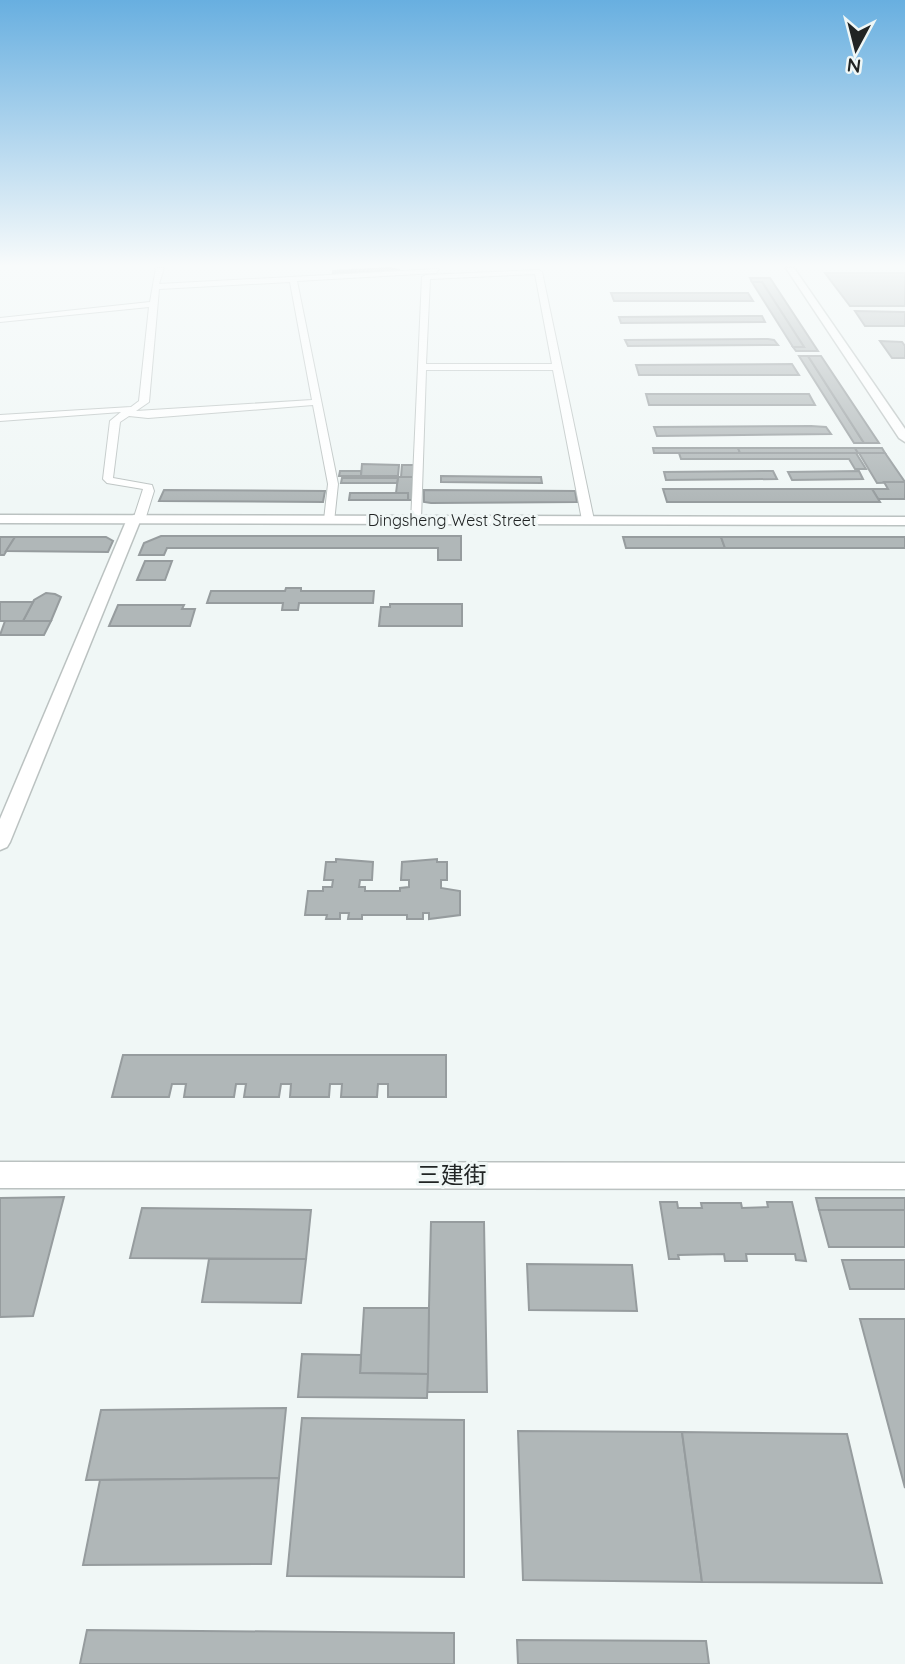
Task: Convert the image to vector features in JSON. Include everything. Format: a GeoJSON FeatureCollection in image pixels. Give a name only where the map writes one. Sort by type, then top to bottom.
{"type":"FeatureCollection","features":[{"type":"Feature","properties":{"kind":"main road","name":"Dingsheng West Street"},"geometry":{"type":"LineString","coordinates":[[0,519],[905,521]]}},
{"type":"Feature","properties":{"kind":"street"},"geometry":{"type":"LineString","coordinates":[[0,842],[149,491],[148,487],[111,481],[108,478],[115,421],[144,402],[150,346]]}},
{"type":"Feature","properties":{"kind":"street"},"geometry":{"type":"LineString","coordinates":[[309,346],[333,484],[330,520]]}},
{"type":"Feature","properties":{"kind":"street"},"geometry":{"type":"LineString","coordinates":[[415,520],[423,346]]}},
{"type":"Feature","properties":{"kind":"street"},"geometry":{"type":"LineString","coordinates":[[553,346],[589,520]]}},
{"type":"Feature","properties":{"kind":"street"},"geometry":{"type":"LineString","coordinates":[[843,346],[905,438]]}},
{"type":"Feature","properties":{"kind":"street"},"geometry":{"type":"LineString","coordinates":[[422,367],[557,367]]}},
{"type":"Feature","properties":{"kind":"street"},"geometry":{"type":"LineString","coordinates":[[0,418],[127,411],[148,415],[318,401]]}},
{"type":"Feature","properties":{"kind":"street","name":"三建街"},"geometry":{"type":"LineString","coordinates":[[0,1175],[905,1175]]}},
{"type":"Feature","properties":{"kind":"building"},"geometry":{"type":"Polygon","coordinates":[[[814,346],[818,351],[796,351],[793,347],[814,346]]]}},
{"type":"Feature","properties":{"kind":"building"},"geometry":{"type":"Polygon","coordinates":[[[883,346],[905,346],[905,358],[892,358],[883,346]]]}},
{"type":"Feature","properties":{"kind":"building"},"geometry":{"type":"Polygon","coordinates":[[[799,356],[808,356],[864,443],[854,443],[799,356]]]}},
{"type":"Feature","properties":{"kind":"building"},"geometry":{"type":"Polygon","coordinates":[[[808,356],[821,356],[879,443],[864,443],[808,356]]]}},
{"type":"Feature","properties":{"kind":"building"},"geometry":{"type":"Polygon","coordinates":[[[792,364],[799,375],[639,375],[636,365],[792,364]]]}},
{"type":"Feature","properties":{"kind":"building"},"geometry":{"type":"Polygon","coordinates":[[[646,394],[809,394],[815,405],[649,405],[646,394]]]}},
{"type":"Feature","properties":{"kind":"building"},"geometry":{"type":"Polygon","coordinates":[[[654,427],[826,427],[831,434],[657,436],[654,427]]]}},
{"type":"Feature","properties":{"kind":"building"},"geometry":{"type":"Polygon","coordinates":[[[653,448],[738,448],[740,453],[654,453],[653,448]]]}},
{"type":"Feature","properties":{"kind":"building"},"geometry":{"type":"Polygon","coordinates":[[[738,448],[855,448],[858,453],[740,453],[738,448]]]}},
{"type":"Feature","properties":{"kind":"building"},"geometry":{"type":"Polygon","coordinates":[[[855,448],[882,448],[885,453],[858,453],[855,448]]]}},
{"type":"Feature","properties":{"kind":"building"},"geometry":{"type":"Polygon","coordinates":[[[679,453],[856,453],[866,469],[855,469],[849,459],[681,459],[679,453]]]}},
{"type":"Feature","properties":{"kind":"building"},"geometry":{"type":"Polygon","coordinates":[[[859,453],[885,453],[905,482],[877,483],[859,453]]]}},
{"type":"Feature","properties":{"kind":"building"},"geometry":{"type":"Polygon","coordinates":[[[362,464],[399,465],[398,476],[361,476],[362,464]]]}},
{"type":"Feature","properties":{"kind":"building"},"geometry":{"type":"Polygon","coordinates":[[[402,465],[414,465],[413,477],[401,477],[402,465]]]}},
{"type":"Feature","properties":{"kind":"building"},"geometry":{"type":"Polygon","coordinates":[[[340,471],[361,471],[361,476],[339,476],[340,471]]]}},
{"type":"Feature","properties":{"kind":"building"},"geometry":{"type":"Polygon","coordinates":[[[773,471],[777,479],[666,480],[664,472],[773,471]]]}},
{"type":"Feature","properties":{"kind":"building"},"geometry":{"type":"Polygon","coordinates":[[[859,471],[863,479],[792,480],[788,472],[859,471]]]}},
{"type":"Feature","properties":{"kind":"building"},"geometry":{"type":"Polygon","coordinates":[[[441,476],[541,477],[542,483],[441,482],[441,476]]]}},
{"type":"Feature","properties":{"kind":"building"},"geometry":{"type":"Polygon","coordinates":[[[398,477],[413,477],[412,500],[408,500],[408,493],[396,493],[398,477]]]}},
{"type":"Feature","properties":{"kind":"building"},"geometry":{"type":"Polygon","coordinates":[[[342,478],[398,478],[397,483],[341,483],[342,478]]]}},
{"type":"Feature","properties":{"kind":"building"},"geometry":{"type":"Polygon","coordinates":[[[884,482],[905,482],[905,499],[878,499],[872,489],[888,489],[884,482]]]}},
{"type":"Feature","properties":{"kind":"building"},"geometry":{"type":"Polygon","coordinates":[[[663,489],[872,489],[880,502],[667,502],[663,489]]]}},
{"type":"Feature","properties":{"kind":"building"},"geometry":{"type":"Polygon","coordinates":[[[164,490],[325,491],[323,502],[159,501],[164,490]]]}},
{"type":"Feature","properties":{"kind":"building"},"geometry":{"type":"Polygon","coordinates":[[[424,490],[575,491],[577,502],[431,503],[424,502],[424,490]]]}},
{"type":"Feature","properties":{"kind":"building"},"geometry":{"type":"Polygon","coordinates":[[[350,493],[408,493],[408,500],[349,500],[350,493]]]}},
{"type":"Feature","properties":{"kind":"building"},"geometry":{"type":"Polygon","coordinates":[[[161,536],[461,536],[461,560],[438,560],[438,548],[167,548],[164,555],[139,555],[144,543],[161,536]]]}},
{"type":"Feature","properties":{"kind":"building"},"geometry":{"type":"Polygon","coordinates":[[[0,537],[15,537],[4,555],[0,555],[0,537]]]}},
{"type":"Feature","properties":{"kind":"building"},"geometry":{"type":"Polygon","coordinates":[[[15,537],[106,537],[113,541],[108,552],[6,551],[15,537]]]}},
{"type":"Feature","properties":{"kind":"building"},"geometry":{"type":"Polygon","coordinates":[[[623,537],[721,537],[725,548],[626,548],[623,537]]]}},
{"type":"Feature","properties":{"kind":"building"},"geometry":{"type":"Polygon","coordinates":[[[721,537],[905,537],[905,548],[725,548],[721,537]]]}},
{"type":"Feature","properties":{"kind":"building"},"geometry":{"type":"Polygon","coordinates":[[[145,561],[172,561],[165,580],[137,580],[145,561]]]}},
{"type":"Feature","properties":{"kind":"building"},"geometry":{"type":"Polygon","coordinates":[[[286,588],[301,588],[301,591],[374,591],[373,603],[299,603],[298,610],[282,610],[283,603],[207,603],[211,591],[285,591],[286,588]]]}},
{"type":"Feature","properties":{"kind":"building"},"geometry":{"type":"Polygon","coordinates":[[[46,593],[61,597],[51,621],[23,621],[34,600],[46,593]]]}},
{"type":"Feature","properties":{"kind":"building"},"geometry":{"type":"Polygon","coordinates":[[[0,602],[33,602],[23,621],[0,621],[0,602]]]}},
{"type":"Feature","properties":{"kind":"building"},"geometry":{"type":"Polygon","coordinates":[[[390,604],[462,604],[462,626],[379,626],[381,607],[390,607],[390,604]]]}},
{"type":"Feature","properties":{"kind":"building"},"geometry":{"type":"Polygon","coordinates":[[[118,605],[184,605],[182,609],[195,609],[190,626],[109,626],[118,605]]]}},
{"type":"Feature","properties":{"kind":"building"},"geometry":{"type":"Polygon","coordinates":[[[5,621],[51,621],[44,635],[0,635],[5,621]]]}},
{"type":"Feature","properties":{"kind":"building"},"geometry":{"type":"Polygon","coordinates":[[[336,859],[373,862],[372,880],[360,880],[359,887],[365,887],[365,891],[400,891],[400,888],[409,887],[409,880],[401,880],[402,862],[437,859],[437,862],[447,862],[447,880],[441,880],[441,888],[460,891],[460,915],[429,919],[429,913],[423,913],[423,919],[407,919],[407,915],[362,915],[362,919],[348,919],[349,913],[340,913],[340,919],[326,919],[327,915],[305,915],[308,891],[323,891],[323,887],[332,887],[333,880],[324,880],[326,862],[336,862],[336,859]]]}},
{"type":"Feature","properties":{"kind":"building"},"geometry":{"type":"Polygon","coordinates":[[[123,1055],[446,1055],[446,1097],[388,1097],[388,1084],[378,1084],[377,1097],[341,1097],[342,1084],[330,1084],[329,1097],[290,1097],[291,1084],[281,1084],[279,1097],[244,1097],[246,1084],[236,1084],[234,1097],[184,1097],[186,1084],[172,1084],[169,1097],[112,1097],[123,1055]]]}},
{"type":"Feature","properties":{"kind":"building"},"geometry":{"type":"Polygon","coordinates":[[[64,1197],[33,1316],[0,1317],[0,1198],[64,1197]]]}},
{"type":"Feature","properties":{"kind":"building"},"geometry":{"type":"Polygon","coordinates":[[[816,1198],[905,1198],[905,1210],[819,1210],[816,1198]]]}},
{"type":"Feature","properties":{"kind":"building"},"geometry":{"type":"Polygon","coordinates":[[[660,1202],[677,1202],[678,1208],[702,1208],[701,1203],[741,1203],[742,1208],[768,1207],[767,1202],[792,1202],[806,1261],[796,1260],[795,1254],[746,1254],[747,1261],[725,1261],[724,1254],[678,1255],[679,1259],[669,1259],[660,1202]]]}},
{"type":"Feature","properties":{"kind":"building"},"geometry":{"type":"Polygon","coordinates":[[[142,1208],[311,1210],[306,1259],[130,1258],[142,1208]]]}},
{"type":"Feature","properties":{"kind":"building"},"geometry":{"type":"Polygon","coordinates":[[[819,1210],[905,1210],[905,1247],[829,1247],[819,1210]]]}},
{"type":"Feature","properties":{"kind":"building"},"geometry":{"type":"Polygon","coordinates":[[[431,1222],[484,1222],[487,1392],[427,1392],[431,1222]]]}},
{"type":"Feature","properties":{"kind":"building"},"geometry":{"type":"Polygon","coordinates":[[[209,1259],[306,1259],[301,1303],[202,1302],[209,1259]]]}},
{"type":"Feature","properties":{"kind":"building"},"geometry":{"type":"Polygon","coordinates":[[[842,1260],[905,1260],[905,1289],[850,1289],[842,1260]]]}},
{"type":"Feature","properties":{"kind":"building"},"geometry":{"type":"Polygon","coordinates":[[[527,1264],[632,1265],[637,1311],[529,1310],[527,1264]]]}},
{"type":"Feature","properties":{"kind":"building"},"geometry":{"type":"Polygon","coordinates":[[[364,1308],[429,1308],[428,1374],[360,1373],[364,1308]]]}},
{"type":"Feature","properties":{"kind":"building"},"geometry":{"type":"Polygon","coordinates":[[[860,1319],[905,1319],[905,1488],[860,1319]]]}},
{"type":"Feature","properties":{"kind":"building"},"geometry":{"type":"Polygon","coordinates":[[[302,1354],[361,1355],[360,1373],[428,1374],[427,1398],[298,1397],[302,1354]]]}},
{"type":"Feature","properties":{"kind":"building"},"geometry":{"type":"Polygon","coordinates":[[[286,1408],[279,1478],[86,1480],[101,1410],[286,1408]]]}},
{"type":"Feature","properties":{"kind":"building"},"geometry":{"type":"Polygon","coordinates":[[[302,1418],[464,1420],[464,1577],[287,1576],[302,1418]]]}},
{"type":"Feature","properties":{"kind":"building"},"geometry":{"type":"Polygon","coordinates":[[[518,1431],[682,1432],[702,1582],[523,1580],[518,1431]]]}},
{"type":"Feature","properties":{"kind":"building"},"geometry":{"type":"Polygon","coordinates":[[[682,1432],[847,1434],[882,1583],[702,1582],[682,1432]]]}},
{"type":"Feature","properties":{"kind":"building"},"geometry":{"type":"Polygon","coordinates":[[[279,1478],[271,1564],[83,1565],[100,1480],[279,1478]]]}},
{"type":"Feature","properties":{"kind":"building"},"geometry":{"type":"Polygon","coordinates":[[[87,1630],[454,1633],[454,1664],[80,1664],[87,1630]]]}},
{"type":"Feature","properties":{"kind":"building"},"geometry":{"type":"Polygon","coordinates":[[[517,1640],[706,1641],[709,1664],[518,1664],[517,1640]]]}}]}
